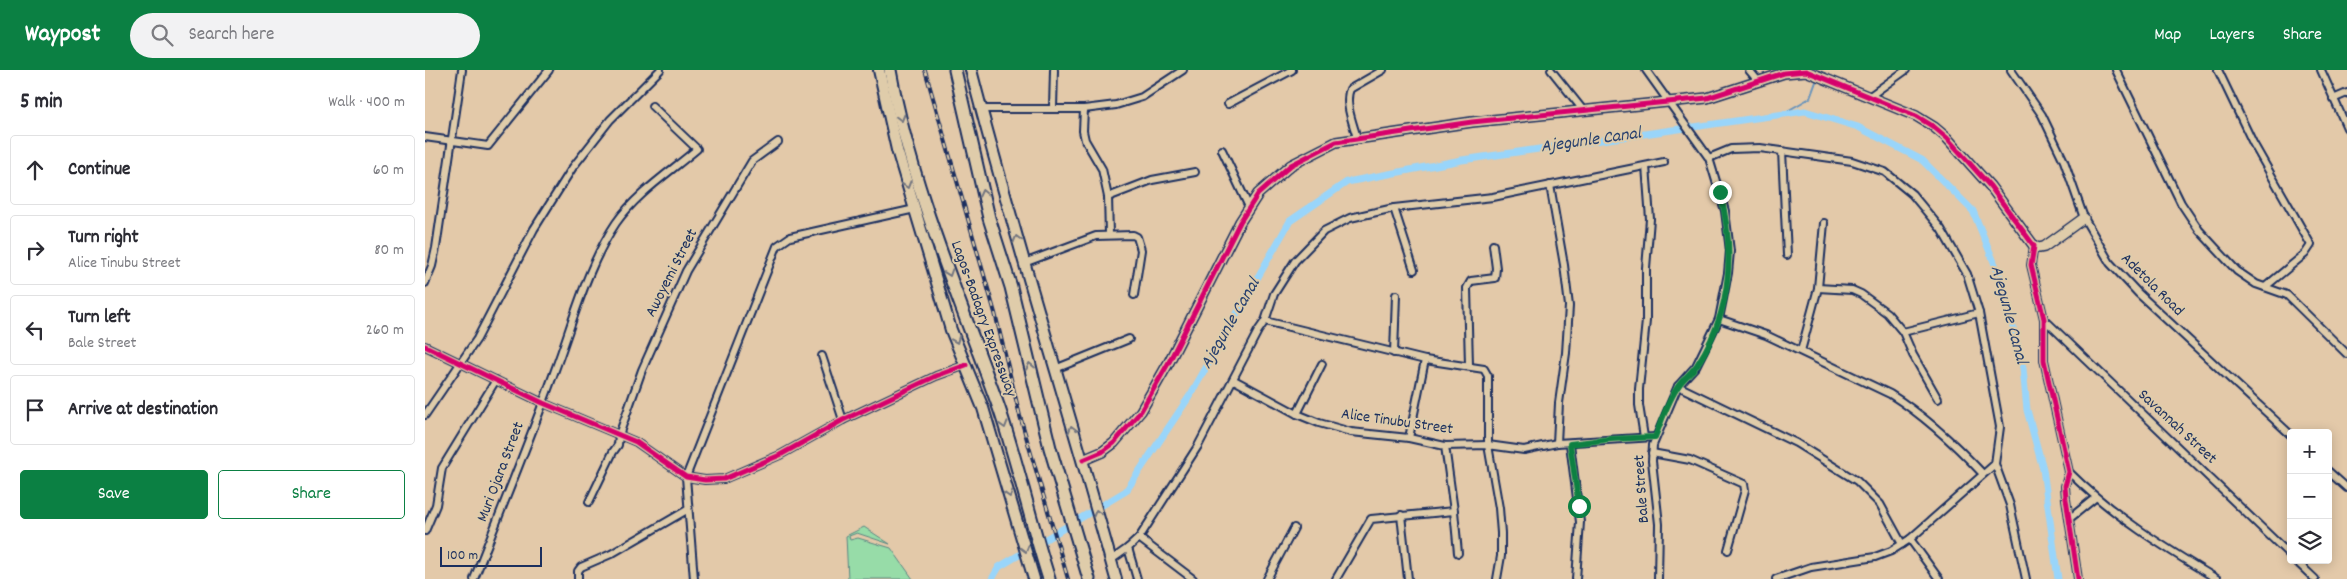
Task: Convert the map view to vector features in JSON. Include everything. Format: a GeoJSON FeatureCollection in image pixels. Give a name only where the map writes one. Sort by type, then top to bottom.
{"type":"FeatureCollection","features":[{"type":"Feature","properties":{"kind":"highway","name":"Lagos-Badagry Expressway"},"geometry":{"type":"LineString","coordinates":[[890,70],[895,97],[923,198],[999,410],[1049,579]]}},
{"type":"Feature","properties":{"kind":"highway","name":"Lagos-Badagry Expressway"},"geometry":{"type":"LineString","coordinates":[[955,70],[989,218],[1011,287],[1050,448],[1078,548],[1089,579]]}},
{"type":"Feature","properties":{"kind":"main road","name":"Lagos-Badagry Expressway"},"geometry":{"type":"LineString","coordinates":[[879,70],[897,150],[951,330],[983,408],[1034,579]]}},
{"type":"Feature","properties":{"kind":"main road"},"geometry":{"type":"LineString","coordinates":[[971,70],[1023,264],[1083,460],[1116,579]]}},
{"type":"Feature","properties":{"kind":"street"},"geometry":{"type":"LineString","coordinates":[[425,283],[432,266],[436,248],[462,70]]}},
{"type":"Feature","properties":{"kind":"street"},"geometry":{"type":"LineString","coordinates":[[425,137],[488,146],[549,70]]}},
{"type":"Feature","properties":{"kind":"street"},"geometry":{"type":"LineString","coordinates":[[425,415],[462,362],[497,302],[534,229],[573,167],[610,120],[660,70]]}},
{"type":"Feature","properties":{"kind":"street"},"geometry":{"type":"LineString","coordinates":[[1053,70],[1053,108]]}},
{"type":"Feature","properties":{"kind":"street"},"geometry":{"type":"LineString","coordinates":[[981,109],[1084,109],[1116,105],[1142,97],[1183,70]]}},
{"type":"Feature","properties":{"kind":"street"},"geometry":{"type":"LineString","coordinates":[[1228,104],[1292,70]]}},
{"type":"Feature","properties":{"kind":"street"},"geometry":{"type":"LineString","coordinates":[[1357,138],[1348,102],[1348,94],[1350,89],[1383,70]]}},
{"type":"Feature","properties":{"kind":"street"},"geometry":{"type":"LineString","coordinates":[[1551,70],[1583,110]]}},
{"type":"Feature","properties":{"kind":"street","name":"Bale Street"},"geometry":{"type":"LineString","coordinates":[[1646,70],[1709,158],[1725,211],[1730,251],[1719,320],[1696,366],[1678,386],[1655,437],[1652,452],[1659,524],[1658,579]]}},
{"type":"Feature","properties":{"kind":"street"},"geometry":{"type":"LineString","coordinates":[[1749,70],[1759,82]]}},
{"type":"Feature","properties":{"kind":"street"},"geometry":{"type":"LineString","coordinates":[[1870,96],[1906,70]]}},
{"type":"Feature","properties":{"kind":"street","name":"Adetola Road"},"geometry":{"type":"LineString","coordinates":[[2011,70],[2042,115],[2064,162],[2083,218],[2100,248],[2123,278],[2287,431]]}},
{"type":"Feature","properties":{"kind":"street"},"geometry":{"type":"LineString","coordinates":[[2116,70],[2132,107],[2189,217],[2237,271],[2256,284],[2287,295],[2347,354]]}},
{"type":"Feature","properties":{"kind":"street"},"geometry":{"type":"LineString","coordinates":[[2218,70],[2253,143],[2311,245],[2305,254],[2265,287]]}},
{"type":"Feature","properties":{"kind":"street"},"geometry":{"type":"LineString","coordinates":[[2321,70],[2347,128]]}},
{"type":"Feature","properties":{"kind":"street"},"geometry":{"type":"LineString","coordinates":[[1083,460],[1102,452],[1114,444],[1141,411],[1169,362],[1249,207],[1258,194],[1291,165],[1336,142],[1583,110],[1719,95],[1793,71],[1806,71],[1826,75],[1916,116],[1947,138],[2000,198],[2033,246],[2045,247],[2083,218]]}},
{"type":"Feature","properties":{"kind":"street"},"geometry":{"type":"LineString","coordinates":[[2333,99],[2347,93]]}},
{"type":"Feature","properties":{"kind":"street","name":"Muri Ojara Street"},"geometry":{"type":"LineString","coordinates":[[474,579],[589,279],[615,224],[628,208],[697,149],[653,106]]}},
{"type":"Feature","properties":{"kind":"street"},"geometry":{"type":"LineString","coordinates":[[1084,109],[1085,140],[1101,169],[1108,197],[1109,234]]}},
{"type":"Feature","properties":{"kind":"street","name":"Awoyemi Street"},"geometry":{"type":"LineString","coordinates":[[589,502],[618,445],[619,435],[642,370],[686,271],[751,161],[778,142]]}},
{"type":"Feature","properties":{"kind":"street"},"geometry":{"type":"LineString","coordinates":[[1709,158],[1731,149],[1760,148],[1852,161],[1885,172],[1912,194],[1951,243],[1967,274],[1979,313],[2001,428],[1995,464],[2010,506],[2026,579]]}},
{"type":"Feature","properties":{"kind":"street"},"geometry":{"type":"LineString","coordinates":[[1222,150],[1249,207]]}},
{"type":"Feature","properties":{"kind":"street"},"geometry":{"type":"LineString","coordinates":[[1782,151],[1787,255]]}},
{"type":"Feature","properties":{"kind":"street"},"geometry":{"type":"LineString","coordinates":[[1111,560],[1139,538],[1178,478],[1265,321],[1274,294],[1304,249],[1324,231],[1350,218],[1393,208],[1493,196],[1664,162]]}},
{"type":"Feature","properties":{"kind":"street"},"geometry":{"type":"LineString","coordinates":[[1644,437],[1639,405],[1646,321],[1646,268],[1650,219],[1646,166]]}},
{"type":"Feature","properties":{"kind":"street"},"geometry":{"type":"LineString","coordinates":[[1108,197],[1151,180],[1195,172]]}},
{"type":"Feature","properties":{"kind":"street"},"geometry":{"type":"LineString","coordinates":[[1550,185],[1569,306],[1566,353],[1559,403],[1557,444]]}},
{"type":"Feature","properties":{"kind":"street"},"geometry":{"type":"LineString","coordinates":[[1393,208],[1414,270]]}},
{"type":"Feature","properties":{"kind":"street"},"geometry":{"type":"LineString","coordinates":[[694,579],[687,510],[686,477],[777,246],[790,237],[915,209]]}},
{"type":"Feature","properties":{"kind":"street"},"geometry":{"type":"LineString","coordinates":[[1801,352],[1818,288],[1824,223]]}},
{"type":"Feature","properties":{"kind":"street"},"geometry":{"type":"LineString","coordinates":[[1023,264],[1085,240],[1109,234],[1133,235],[1140,243],[1141,250],[1134,295]]}},
{"type":"Feature","properties":{"kind":"street"},"geometry":{"type":"LineString","coordinates":[[1469,365],[1467,288],[1471,281],[1495,278],[1496,268],[1493,245]]}},
{"type":"Feature","properties":{"kind":"street"},"geometry":{"type":"LineString","coordinates":[[2033,246],[2031,265],[2044,319],[2044,360],[2069,472],[2065,491],[2078,579]]}},
{"type":"Feature","properties":{"kind":"street"},"geometry":{"type":"LineString","coordinates":[[1818,288],[1839,288],[1861,294],[1887,313],[1903,332],[1913,355],[1938,399]]}},
{"type":"Feature","properties":{"kind":"street"},"geometry":{"type":"LineString","coordinates":[[1394,353],[1396,295]]}},
{"type":"Feature","properties":{"kind":"street"},"geometry":{"type":"LineString","coordinates":[[1903,332],[1979,313]]}},
{"type":"Feature","properties":{"kind":"street","name":"Savannah Street"},"geometry":{"type":"LineString","coordinates":[[2044,319],[2287,552]]}},
{"type":"Feature","properties":{"kind":"street"},"geometry":{"type":"LineString","coordinates":[[1719,320],[1766,335],[1856,376],[1908,406],[1945,436],[1983,474]]}},
{"type":"Feature","properties":{"kind":"street"},"geometry":{"type":"LineString","coordinates":[[1265,321],[1425,360],[1469,365],[1485,369],[1488,376],[1488,445],[1500,516],[1501,556],[1497,579]]}},
{"type":"Feature","properties":{"kind":"street"},"geometry":{"type":"LineString","coordinates":[[1055,368],[1129,339]]}},
{"type":"Feature","properties":{"kind":"street"},"geometry":{"type":"LineString","coordinates":[[425,346],[462,362],[543,403],[647,449],[686,477],[705,480],[724,479],[780,455],[843,420],[936,376],[966,365]]}},
{"type":"Feature","properties":{"kind":"street"},"geometry":{"type":"LineString","coordinates":[[822,356],[843,420]]}},
{"type":"Feature","properties":{"kind":"street"},"geometry":{"type":"LineString","coordinates":[[1409,438],[1425,360]]}},
{"type":"Feature","properties":{"kind":"street"},"geometry":{"type":"LineString","coordinates":[[1297,414],[1322,364]]}},
{"type":"Feature","properties":{"kind":"street"},"geometry":{"type":"LineString","coordinates":[[425,530],[436,505],[442,468],[496,380]]}},
{"type":"Feature","properties":{"kind":"street","name":"Alice Tinubu Street"},"geometry":{"type":"LineString","coordinates":[[1234,380],[1297,414],[1351,432],[1409,438],[1445,446],[1488,445],[1524,450],[1557,444],[1655,437]]}},
{"type":"Feature","properties":{"kind":"street"},"geometry":{"type":"LineString","coordinates":[[1678,386],[1796,443],[1857,481],[1880,504],[1902,544]]}},
{"type":"Feature","properties":{"kind":"street"},"geometry":{"type":"LineString","coordinates":[[1570,444],[1580,522],[1575,579]]}},
{"type":"Feature","properties":{"kind":"street"},"geometry":{"type":"LineString","coordinates":[[1445,446],[1454,511],[1457,553]]}},
{"type":"Feature","properties":{"kind":"street"},"geometry":{"type":"LineString","coordinates":[[1652,452],[1690,460],[1744,484],[1745,490],[1728,550]]}},
{"type":"Feature","properties":{"kind":"street"},"geometry":{"type":"LineString","coordinates":[[1776,579],[1811,567],[1875,557],[1902,544],[1995,464]]}},
{"type":"Feature","properties":{"kind":"street"},"geometry":{"type":"LineString","coordinates":[[2069,472],[2095,498],[2168,550],[2217,579]]}},
{"type":"Feature","properties":{"kind":"street"},"geometry":{"type":"LineString","coordinates":[[2332,474],[2347,488]]}},
{"type":"Feature","properties":{"kind":"street"},"geometry":{"type":"LineString","coordinates":[[2069,519],[2095,498]]}},
{"type":"Feature","properties":{"kind":"street"},"geometry":{"type":"LineString","coordinates":[[578,579],[578,571],[581,567],[611,554],[687,510]]}},
{"type":"Feature","properties":{"kind":"street"},"geometry":{"type":"LineString","coordinates":[[1336,579],[1367,522],[1371,519],[1454,511]]}},
{"type":"Feature","properties":{"kind":"street"},"geometry":{"type":"LineString","coordinates":[[1401,515],[1408,579]]}},
{"type":"Feature","properties":{"kind":"street"},"geometry":{"type":"LineString","coordinates":[[1267,579],[1294,528]]}},
{"type":"Feature","properties":{"kind":"street"},"geometry":{"type":"LineString","coordinates":[[1139,538],[1193,579]]}},
{"type":"Feature","properties":{"kind":"street"},"geometry":{"type":"LineString","coordinates":[[1910,539],[1939,579]]}},
{"type":"Feature","properties":{"kind":"street"},"geometry":{"type":"LineString","coordinates":[[1128,548],[1137,579]]}},
{"type":"Feature","properties":{"kind":"street"},"geometry":{"type":"LineString","coordinates":[[2299,564],[2315,579]]}},
{"type":"Feature","properties":{"kind":"green space"},"geometry":{"type":"Polygon","coordinates":[[[864,527],[890,544],[857,533],[849,536],[850,540],[858,538],[891,548],[913,579],[848,579],[846,536],[864,527]]]}},
{"type":"Feature","properties":{"kind":"waterway"},"geometry":{"type":"LineString","coordinates":[[1782,114],[1810,98],[1817,79]]}},
{"type":"Feature","properties":{"kind":"waterway","name":"Ajegunle Canal"},"geometry":{"type":"LineString","coordinates":[[992,579],[999,567],[1126,491],[1191,394],[1290,221],[1347,182],[1462,160],[1805,111],[1858,127],[1922,160],[1973,211],[2001,279],[2023,368],[2027,410],[2043,469],[2058,579]]}},
{"type":"Feature","properties":{"kind":"railway"},"geometry":{"type":"LineString","coordinates":[[925,70],[995,313],[1020,416],[1068,579]]}},
{"type":"Feature","properties":{"kind":"cycle path"},"geometry":{"type":"LineString","coordinates":[[1083,460],[1102,452],[1114,443],[1141,411],[1169,362],[1240,222],[1258,194],[1291,165],[1336,142],[1472,122],[1707,98],[1784,73],[1806,71],[1916,116],[1934,127],[1947,138],[1990,186],[2034,246],[2031,265],[2044,319],[2044,360],[2069,472],[2065,486],[2066,499],[2078,579]]}},
{"type":"Feature","properties":{"kind":"cycle path"},"geometry":{"type":"LineString","coordinates":[[425,346],[543,403],[636,442],[686,477],[705,480],[724,479],[780,455],[843,420],[936,376],[966,365]]}},
{"type":"Feature","properties":{"kind":"route"},"geometry":{"type":"LineString","coordinates":[[1579,506],[1570,444],[1611,439],[1655,437],[1678,386],[1696,366],[1709,343],[1719,320],[1730,251],[1725,211],[1720,192]]}}]}
